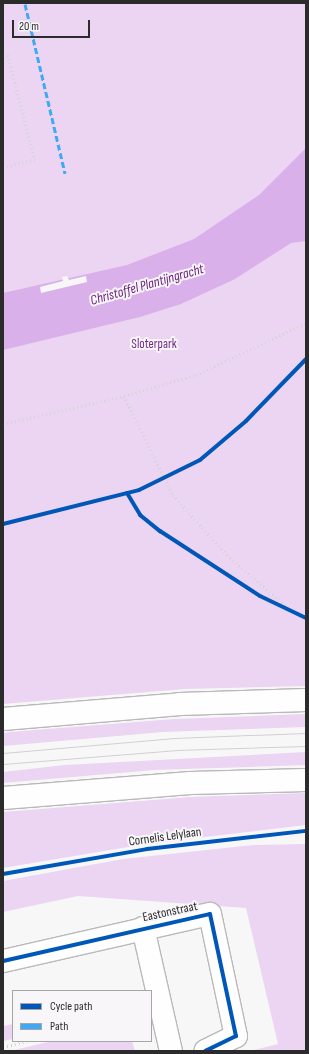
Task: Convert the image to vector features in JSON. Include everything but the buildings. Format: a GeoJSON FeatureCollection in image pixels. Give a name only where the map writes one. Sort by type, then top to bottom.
{"type":"FeatureCollection","features":[{"type":"Feature","properties":{"kind":"main road"},"geometry":{"type":"LineString","coordinates":[[3,719],[180,704],[306,700]]}},
{"type":"Feature","properties":{"kind":"main road"},"geometry":{"type":"LineString","coordinates":[[3,798],[190,783],[306,780]]}},
{"type":"Feature","properties":{"kind":"main road","name":"Eastonstraat"},"geometry":{"type":"LineString","coordinates":[[3,960],[210,914],[236,1036],[205,1051]]}},
{"type":"Feature","properties":{"kind":"main road","name":"Eastonstraat"},"geometry":{"type":"LineString","coordinates":[[143,928],[171,1051]]}},
{"type":"Feature","properties":{"kind":"path"},"geometry":{"type":"LineString","coordinates":[[10,3],[11,7]]}},
{"type":"Feature","properties":{"kind":"path"},"geometry":{"type":"LineString","coordinates":[[3,56],[8,55],[35,160],[3,168]]}},
{"type":"Feature","properties":{"kind":"path"},"geometry":{"type":"LineString","coordinates":[[3,424],[124,396],[220,366],[306,323]]}},
{"type":"Feature","properties":{"kind":"path"},"geometry":{"type":"LineString","coordinates":[[124,396],[164,480],[193,521],[212,541],[293,612]]}},
{"type":"Feature","properties":{"kind":"path"},"geometry":{"type":"LineString","coordinates":[[158,482],[170,477]]}},
{"type":"Feature","properties":{"kind":"path"},"geometry":{"type":"LineString","coordinates":[[267,599],[299,615]]}},
{"type":"Feature","properties":{"kind":"path"},"geometry":{"type":"LineString","coordinates":[[3,1047],[23,1042]]}},
{"type":"Feature","properties":{"kind":"green space","name":"Sloterpark"},"geometry":{"type":"Polygon","coordinates":[[[3,3],[306,3],[306,686],[185,689],[3,704],[3,3]]]}},
{"type":"Feature","properties":{"kind":"green space"},"geometry":{"type":"Polygon","coordinates":[[[306,714],[306,727],[163,732],[3,746],[3,733],[9,732],[174,719],[306,714]]]}},
{"type":"Feature","properties":{"kind":"green space"},"geometry":{"type":"Polygon","coordinates":[[[306,752],[306,765],[154,770],[3,783],[3,772],[65,765],[306,752]]]}},
{"type":"Feature","properties":{"kind":"green space"},"geometry":{"type":"Polygon","coordinates":[[[306,793],[306,825],[146,844],[3,868],[3,812],[190,797],[306,793]]]}},
{"type":"Feature","properties":{"kind":"green space"},"geometry":{"type":"Polygon","coordinates":[[[306,844],[306,1051],[250,1051],[278,1044],[246,908],[78,896],[3,912],[3,881],[123,859],[253,845],[306,844]]]}},
{"type":"Feature","properties":{"kind":"green space"},"geometry":{"type":"Polygon","coordinates":[[[12,1024],[12,1039],[3,1041],[3,1026],[12,1024]]]}},
{"type":"Feature","properties":{"kind":"green space"},"geometry":{"type":"Polygon","coordinates":[[[48,1042],[132,1042],[135,1051],[10,1051],[48,1042]]]}},
{"type":"Feature","properties":{"kind":"water","name":"Christoffel Plantijngracht"},"geometry":{"type":"Polygon","coordinates":[[[306,148],[306,241],[291,243],[235,279],[181,304],[140,317],[3,350],[3,293],[127,265],[194,239],[259,195],[306,148]]]}},
{"type":"Feature","properties":{"kind":"pier"},"geometry":{"type":"Polygon","coordinates":[[[67,276],[69,280],[86,276],[87,282],[41,293],[40,287],[63,281],[62,277],[67,276]]]}},
{"type":"Feature","properties":{"kind":"tram line"},"geometry":{"type":"LineString","coordinates":[[3,753],[174,738],[306,733]]}},
{"type":"Feature","properties":{"kind":"tram line"},"geometry":{"type":"LineString","coordinates":[[3,764],[177,750],[306,746]]}},
{"type":"Feature","properties":{"kind":"marked path"},"geometry":{"type":"LineString","coordinates":[[25,4],[65,173]]}},
{"type":"Feature","properties":{"kind":"cycle path"},"geometry":{"type":"LineString","coordinates":[[3,524],[139,490],[200,460],[246,421],[306,359]]}},
{"type":"Feature","properties":{"kind":"cycle path"},"geometry":{"type":"LineString","coordinates":[[127,493],[140,515],[160,531],[260,596],[306,618]]}},
{"type":"Feature","properties":{"kind":"cycle path","name":"Cornelis Lelylaan"},"geometry":{"type":"LineString","coordinates":[[3,874],[147,849],[306,831]]}},
{"type":"Feature","properties":{"kind":"cycle path"},"geometry":{"type":"LineString","coordinates":[[3,961],[210,914],[236,1036],[205,1051]]}}]}
